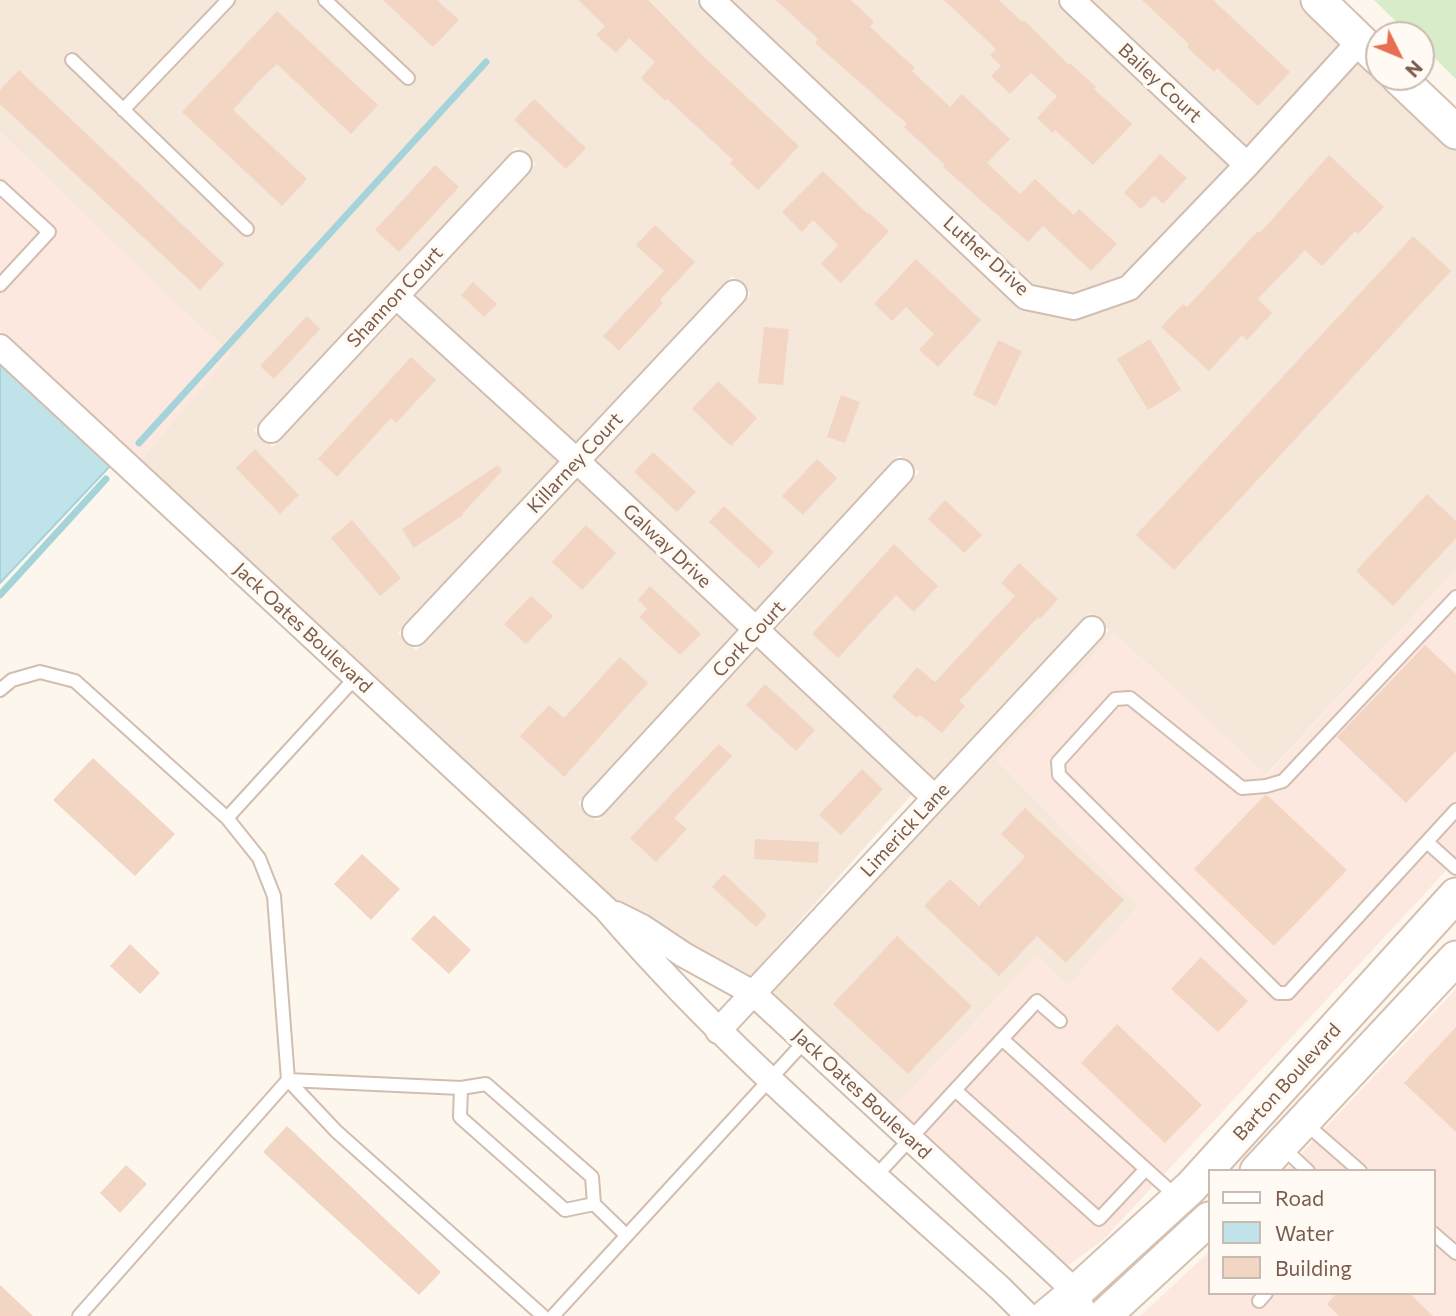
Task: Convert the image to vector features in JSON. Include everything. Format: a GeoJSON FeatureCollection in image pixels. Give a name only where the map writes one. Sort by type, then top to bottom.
{"type":"FeatureCollection","features":[{"type":"Feature","properties":{"kind":"main road"},"geometry":{"type":"LineString","coordinates":[[1318,0],[1365,45]]}},
{"type":"Feature","properties":{"kind":"main road"},"geometry":{"type":"LineString","coordinates":[[1413,91],[1456,132]]}},
{"type":"Feature","properties":{"kind":"main road","name":"Barton Boulevard"},"geometry":{"type":"LineString","coordinates":[[1047,1316],[1080,1304],[1456,895]]}},
{"type":"Feature","properties":{"kind":"main road","name":"Barton Boulevard"},"geometry":{"type":"LineString","coordinates":[[1258,1169],[1456,958]]}},
{"type":"Feature","properties":{"kind":"main road"},"geometry":{"type":"LineString","coordinates":[[1274,1096],[1303,1122]]}},
{"type":"Feature","properties":{"kind":"main road"},"geometry":{"type":"LineString","coordinates":[[1104,1316],[1208,1220]]}},
{"type":"Feature","properties":{"kind":"street","name":"Luther Drive"},"geometry":{"type":"LineString","coordinates":[[712,0],[1026,296],[1074,307],[1129,288],[1247,165],[1365,55]]}},
{"type":"Feature","properties":{"kind":"street","name":"Bailey Court"},"geometry":{"type":"LineString","coordinates":[[1072,0],[1247,165]]}},
{"type":"Feature","properties":{"kind":"street","name":"Shannon Court"},"geometry":{"type":"LineString","coordinates":[[271,430],[519,163]]}},
{"type":"Feature","properties":{"kind":"street","name":"Killarney Court"},"geometry":{"type":"LineString","coordinates":[[415,634],[734,293]]}},
{"type":"Feature","properties":{"kind":"street","name":"Galway Drive"},"geometry":{"type":"LineString","coordinates":[[397,297],[935,798]]}},
{"type":"Feature","properties":{"kind":"street","name":"Jack Oates Boulevard"},"geometry":{"type":"LineString","coordinates":[[0,347],[606,909],[655,966],[718,1031],[1028,1316]]}},
{"type":"Feature","properties":{"kind":"street","name":"Cork Court"},"geometry":{"type":"LineString","coordinates":[[595,804],[901,472]]}},
{"type":"Feature","properties":{"kind":"street","name":"Limerick Lane"},"geometry":{"type":"LineString","coordinates":[[718,1031],[1092,629]]}},
{"type":"Feature","properties":{"kind":"street","name":"Jack Oates Boulevard"},"geometry":{"type":"LineString","coordinates":[[606,909],[642,927],[684,955],[753,993],[910,1139],[1080,1304]]}},
{"type":"Feature","properties":{"kind":"lane"},"geometry":{"type":"LineString","coordinates":[[123,110],[228,0]]}},
{"type":"Feature","properties":{"kind":"lane"},"geometry":{"type":"LineString","coordinates":[[325,0],[408,78]]}},
{"type":"Feature","properties":{"kind":"lane"},"geometry":{"type":"LineString","coordinates":[[72,60],[247,229]]}},
{"type":"Feature","properties":{"kind":"lane"},"geometry":{"type":"LineString","coordinates":[[0,187],[49,232],[0,285]]}},
{"type":"Feature","properties":{"kind":"lane"},"geometry":{"type":"LineString","coordinates":[[1456,597],[1283,781],[1266,786],[1241,788],[1130,698],[1115,699],[1058,762],[1059,775],[1278,993],[1288,993],[1456,810]]}},
{"type":"Feature","properties":{"kind":"lane"},"geometry":{"type":"LineString","coordinates":[[0,691],[12,680],[40,672],[75,681],[227,818],[258,858],[274,896],[288,1080],[336,1131],[543,1316]]}},
{"type":"Feature","properties":{"kind":"lane"},"geometry":{"type":"LineString","coordinates":[[227,818],[356,677]]}},
{"type":"Feature","properties":{"kind":"lane"},"geometry":{"type":"LineString","coordinates":[[1427,842],[1456,868]]}},
{"type":"Feature","properties":{"kind":"lane"},"geometry":{"type":"LineString","coordinates":[[876,1176],[1037,1001],[1060,1021]]}},
{"type":"Feature","properties":{"kind":"lane"},"geometry":{"type":"LineString","coordinates":[[1002,1039],[1178,1199]]}},
{"type":"Feature","properties":{"kind":"lane"},"geometry":{"type":"LineString","coordinates":[[553,1316],[805,1041]]}},
{"type":"Feature","properties":{"kind":"lane"},"geometry":{"type":"LineString","coordinates":[[288,1080],[461,1088],[486,1084],[592,1177],[594,1204],[626,1235]]}},
{"type":"Feature","properties":{"kind":"lane"},"geometry":{"type":"LineString","coordinates":[[79,1316],[288,1080]]}},
{"type":"Feature","properties":{"kind":"lane"},"geometry":{"type":"LineString","coordinates":[[461,1088],[460,1117],[565,1210],[594,1204]]}},
{"type":"Feature","properties":{"kind":"lane"},"geometry":{"type":"LineString","coordinates":[[955,1090],[1099,1219],[1145,1170]]}},
{"type":"Feature","properties":{"kind":"lane"},"geometry":{"type":"LineString","coordinates":[[1303,1122],[1358,1169]]}},
{"type":"Feature","properties":{"kind":"lane"},"geometry":{"type":"LineString","coordinates":[[1281,1146],[1306,1169]]}},
{"type":"Feature","properties":{"kind":"lane"},"geometry":{"type":"LineString","coordinates":[[1435,1235],[1456,1252]]}},
{"type":"Feature","properties":{"kind":"shaded area"},"geometry":{"type":"Polygon","coordinates":[[[0,0],[695,0],[1018,304],[1024,308],[1072,319],[1138,297],[1265,166],[1362,58],[1365,61],[1365,91],[1397,91],[1456,148],[1456,570],[1266,775],[1114,633],[997,760],[1139,905],[1069,986],[1037,956],[894,1108],[771,994],[1109,630],[1090,613],[934,781],[775,631],[919,472],[899,455],[756,613],[594,462],[751,294],[732,276],[575,444],[414,297],[536,164],[516,147],[254,430],[273,447],[399,314],[559,461],[398,633],[416,650],[578,479],[740,630],[578,803],[597,821],[759,647],[913,793],[749,978],[690,945],[646,916],[613,900],[140,461],[230,353],[155,285],[0,132],[0,0]]]}},
{"type":"Feature","properties":{"kind":"shaded area"},"geometry":{"type":"Polygon","coordinates":[[[729,0],[1056,0],[1230,164],[1121,277],[1071,295],[1031,285],[729,0]]]}},
{"type":"Feature","properties":{"kind":"shaded area"},"geometry":{"type":"Polygon","coordinates":[[[1089,0],[1301,0],[1343,40],[1245,148],[1089,0]]]}},
{"type":"Feature","properties":{"kind":"shaded area"},"geometry":{"type":"Polygon","coordinates":[[[0,132],[155,285],[231,353],[140,461],[0,331],[0,132]]]}},
{"type":"Feature","properties":{"kind":"shaded area"},"geometry":{"type":"Polygon","coordinates":[[[1456,570],[1456,860],[1104,1239],[1066,1267],[894,1108],[1037,956],[1069,985],[1139,905],[997,760],[1114,633],[1267,775],[1456,570]]]}},
{"type":"Feature","properties":{"kind":"shaded area"},"geometry":{"type":"Polygon","coordinates":[[[1456,989],[1456,1316],[1140,1316],[1208,1253],[1208,1295],[1435,1295],[1435,1169],[1287,1169],[1456,989]]]}},
{"type":"Feature","properties":{"kind":"green space"},"geometry":{"type":"Polygon","coordinates":[[[1374,0],[1456,0],[1456,79],[1435,59],[1435,21],[1396,21],[1374,0]]]}},
{"type":"Feature","properties":{"kind":"water"},"geometry":{"type":"Polygon","coordinates":[[[0,362],[111,465],[0,583],[0,362]]]}},
{"type":"Feature","properties":{"kind":"building"},"geometry":{"type":"Polygon","coordinates":[[[383,0],[437,0],[459,20],[433,47],[383,0]]]}},
{"type":"Feature","properties":{"kind":"building"},"geometry":{"type":"Polygon","coordinates":[[[578,0],[648,0],[799,146],[758,190],[730,163],[733,160],[641,78],[655,62],[629,38],[616,53],[596,35],[605,26],[578,0]]]}},
{"type":"Feature","properties":{"kind":"building"},"geometry":{"type":"Polygon","coordinates":[[[776,0],[851,0],[874,22],[870,27],[915,68],[912,71],[950,107],[962,94],[1010,139],[987,163],[1020,194],[1035,179],[1074,215],[1079,209],[1117,244],[1091,271],[1043,226],[1028,242],[943,167],[945,165],[904,127],[907,124],[815,43],[818,39],[776,0]]]}},
{"type":"Feature","properties":{"kind":"building"},"geometry":{"type":"Polygon","coordinates":[[[944,0],[999,0],[1096,87],[1094,89],[1132,124],[1093,165],[1055,130],[1053,133],[1037,118],[1057,96],[1031,73],[1010,94],[991,76],[1001,66],[990,55],[996,49],[944,0]]]}},
{"type":"Feature","properties":{"kind":"building"},"geometry":{"type":"Polygon","coordinates":[[[1142,0],[1213,0],[1290,72],[1258,106],[1217,68],[1214,72],[1187,47],[1189,44],[1142,0]]]}},
{"type":"Feature","properties":{"kind":"building"},"geometry":{"type":"Polygon","coordinates":[[[277,11],[378,105],[351,134],[277,64],[257,83],[233,110],[307,179],[282,206],[182,112],[277,11]]]}},
{"type":"Feature","properties":{"kind":"building"},"geometry":{"type":"Polygon","coordinates":[[[19,70],[224,264],[200,290],[0,104],[0,90],[19,70]]]}},
{"type":"Feature","properties":{"kind":"building"},"geometry":{"type":"Polygon","coordinates":[[[534,99],[586,148],[566,169],[514,120],[534,99]]]}},
{"type":"Feature","properties":{"kind":"building"},"geometry":{"type":"Polygon","coordinates":[[[1160,154],[1187,178],[1163,204],[1154,196],[1141,209],[1124,193],[1160,154]]]}},
{"type":"Feature","properties":{"kind":"building"},"geometry":{"type":"Polygon","coordinates":[[[1329,155],[1384,207],[1358,234],[1355,231],[1322,266],[1305,250],[1258,299],[1272,313],[1247,340],[1242,335],[1209,371],[1161,327],[1183,304],[1187,307],[1258,231],[1260,233],[1329,155]]]}},
{"type":"Feature","properties":{"kind":"building"},"geometry":{"type":"Polygon","coordinates":[[[435,165],[459,187],[399,252],[375,230],[435,165]]]}},
{"type":"Feature","properties":{"kind":"building"},"geometry":{"type":"Polygon","coordinates":[[[823,171],[889,231],[841,283],[821,264],[838,245],[813,220],[802,232],[782,212],[823,171]]]}},
{"type":"Feature","properties":{"kind":"building"},"geometry":{"type":"Polygon","coordinates":[[[655,225],[695,262],[660,300],[663,303],[619,351],[603,336],[664,271],[636,245],[655,225]]]}},
{"type":"Feature","properties":{"kind":"building"},"geometry":{"type":"Polygon","coordinates":[[[1413,236],[1451,271],[1174,570],[1136,535],[1413,236]]]}},
{"type":"Feature","properties":{"kind":"building"},"geometry":{"type":"Polygon","coordinates":[[[916,259],[981,320],[938,367],[919,350],[934,334],[906,307],[892,321],[874,304],[916,259]]]}},
{"type":"Feature","properties":{"kind":"building"},"geometry":{"type":"Polygon","coordinates":[[[473,282],[497,304],[484,317],[461,295],[473,282]]]}},
{"type":"Feature","properties":{"kind":"building"},"geometry":{"type":"Polygon","coordinates":[[[307,316],[320,329],[274,379],[260,366],[307,316]]]}},
{"type":"Feature","properties":{"kind":"building"},"geometry":{"type":"Polygon","coordinates":[[[764,327],[789,329],[783,385],[758,383],[764,327]]]}},
{"type":"Feature","properties":{"kind":"building"},"geometry":{"type":"Polygon","coordinates":[[[1150,339],[1181,390],[1148,410],[1117,359],[1150,339]]]}},
{"type":"Feature","properties":{"kind":"building"},"geometry":{"type":"Polygon","coordinates":[[[998,340],[1022,351],[996,406],[973,395],[998,340]]]}},
{"type":"Feature","properties":{"kind":"building"},"geometry":{"type":"Polygon","coordinates":[[[411,357],[436,380],[396,423],[391,418],[337,477],[318,459],[411,357]]]}},
{"type":"Feature","properties":{"kind":"building"},"geometry":{"type":"Polygon","coordinates":[[[718,381],[757,418],[731,446],[692,409],[718,381]]]}},
{"type":"Feature","properties":{"kind":"building"},"geometry":{"type":"Polygon","coordinates":[[[841,395],[860,402],[845,443],[827,437],[841,395]]]}},
{"type":"Feature","properties":{"kind":"building"},"geometry":{"type":"Polygon","coordinates":[[[255,449],[299,495],[280,514],[236,468],[255,449]]]}},
{"type":"Feature","properties":{"kind":"building"},"geometry":{"type":"Polygon","coordinates":[[[653,452],[696,492],[677,512],[634,472],[653,452]]]}},
{"type":"Feature","properties":{"kind":"building"},"geometry":{"type":"Polygon","coordinates":[[[817,459],[837,478],[803,515],[782,496],[817,459]]]}},
{"type":"Feature","properties":{"kind":"building"},"geometry":{"type":"Polygon","coordinates":[[[498,465],[502,471],[463,515],[414,548],[402,529],[498,465]]]}},
{"type":"Feature","properties":{"kind":"building"},"geometry":{"type":"Polygon","coordinates":[[[1427,494],[1456,521],[1456,538],[1393,606],[1356,571],[1427,494]]]}},
{"type":"Feature","properties":{"kind":"building"},"geometry":{"type":"Polygon","coordinates":[[[945,500],[982,535],[964,553],[928,519],[945,500]]]}},
{"type":"Feature","properties":{"kind":"building"},"geometry":{"type":"Polygon","coordinates":[[[724,506],[774,552],[759,568],[709,522],[724,506]]]}},
{"type":"Feature","properties":{"kind":"building"},"geometry":{"type":"Polygon","coordinates":[[[352,520],[401,578],[380,596],[331,538],[352,520]]]}},
{"type":"Feature","properties":{"kind":"building"},"geometry":{"type":"Polygon","coordinates":[[[586,525],[616,553],[582,590],[552,562],[586,525]]]}},
{"type":"Feature","properties":{"kind":"building"},"geometry":{"type":"Polygon","coordinates":[[[894,544],[938,586],[914,612],[896,595],[838,658],[812,634],[894,544]]]}},
{"type":"Feature","properties":{"kind":"building"},"geometry":{"type":"Polygon","coordinates":[[[1019,563],[1058,599],[959,701],[965,706],[942,733],[920,715],[917,718],[892,697],[917,667],[935,682],[1015,596],[1001,583],[1019,563]]]}},
{"type":"Feature","properties":{"kind":"building"},"geometry":{"type":"Polygon","coordinates":[[[650,586],[701,634],[680,655],[639,617],[647,609],[638,600],[650,586]]]}},
{"type":"Feature","properties":{"kind":"building"},"geometry":{"type":"Polygon","coordinates":[[[531,596],[553,616],[526,644],[504,624],[531,596]]]}},
{"type":"Feature","properties":{"kind":"building"},"geometry":{"type":"Polygon","coordinates":[[[1425,645],[1456,674],[1456,751],[1406,803],[1337,737],[1425,645]]]}},
{"type":"Feature","properties":{"kind":"building"},"geometry":{"type":"Polygon","coordinates":[[[620,657],[648,683],[564,777],[520,736],[549,705],[564,718],[620,657]]]}},
{"type":"Feature","properties":{"kind":"building"},"geometry":{"type":"Polygon","coordinates":[[[765,684],[815,730],[796,751],[746,705],[765,684]]]}},
{"type":"Feature","properties":{"kind":"building"},"geometry":{"type":"Polygon","coordinates":[[[719,744],[732,756],[674,818],[687,829],[656,862],[630,838],[719,744]]]}},
{"type":"Feature","properties":{"kind":"building"},"geometry":{"type":"Polygon","coordinates":[[[93,758],[175,834],[135,876],[53,800],[93,758]]]}},
{"type":"Feature","properties":{"kind":"building"},"geometry":{"type":"Polygon","coordinates":[[[862,769],[883,789],[841,835],[819,815],[862,769]]]}},
{"type":"Feature","properties":{"kind":"building"},"geometry":{"type":"Polygon","coordinates":[[[1265,795],[1347,870],[1274,946],[1194,869],[1265,795]]]}},
{"type":"Feature","properties":{"kind":"building"},"geometry":{"type":"Polygon","coordinates":[[[1025,808],[1124,900],[1066,963],[1037,936],[999,976],[924,906],[950,879],[979,906],[1025,857],[1001,834],[1025,808]]]}},
{"type":"Feature","properties":{"kind":"building"},"geometry":{"type":"Polygon","coordinates":[[[755,839],[819,842],[818,863],[754,859],[755,839]]]}},
{"type":"Feature","properties":{"kind":"building"},"geometry":{"type":"Polygon","coordinates":[[[362,854],[400,889],[371,920],[334,884],[362,854]]]}},
{"type":"Feature","properties":{"kind":"building"},"geometry":{"type":"Polygon","coordinates":[[[724,874],[767,915],[756,927],[712,887],[724,874]]]}},
{"type":"Feature","properties":{"kind":"building"},"geometry":{"type":"Polygon","coordinates":[[[434,915],[471,950],[449,974],[411,939],[434,915]]]}},
{"type":"Feature","properties":{"kind":"building"},"geometry":{"type":"Polygon","coordinates":[[[897,936],[972,1006],[908,1074],[833,1004],[897,936]]]}},
{"type":"Feature","properties":{"kind":"building"},"geometry":{"type":"Polygon","coordinates":[[[130,944],[160,973],[140,994],[110,966],[130,944]]]}},
{"type":"Feature","properties":{"kind":"building"},"geometry":{"type":"Polygon","coordinates":[[[1201,957],[1248,1001],[1218,1032],[1171,989],[1201,957]]]}},
{"type":"Feature","properties":{"kind":"building"},"geometry":{"type":"Polygon","coordinates":[[[1117,1024],[1202,1105],[1165,1143],[1081,1063],[1117,1024]]]}},
{"type":"Feature","properties":{"kind":"building"},"geometry":{"type":"Polygon","coordinates":[[[1456,1027],[1456,1132],[1404,1083],[1456,1027]]]}},
{"type":"Feature","properties":{"kind":"building"},"geometry":{"type":"Polygon","coordinates":[[[287,1126],[441,1272],[419,1295],[263,1152],[287,1126]]]}},
{"type":"Feature","properties":{"kind":"building"},"geometry":{"type":"Polygon","coordinates":[[[126,1165],[147,1184],[120,1213],[100,1193],[126,1165]]]}},
{"type":"Feature","properties":{"kind":"building"},"geometry":{"type":"Polygon","coordinates":[[[0,1285],[33,1316],[0,1316],[0,1285]]]}},
{"type":"Feature","properties":{"kind":"building"},"geometry":{"type":"Polygon","coordinates":[[[1335,1295],[1411,1295],[1433,1316],[1339,1316],[1327,1304],[1335,1295]]]}},
{"type":"Feature","properties":{"kind":"waterway"},"geometry":{"type":"LineString","coordinates":[[139,443],[486,62]]}},
{"type":"Feature","properties":{"kind":"waterway"},"geometry":{"type":"LineString","coordinates":[[0,595],[106,479]]}}]}
